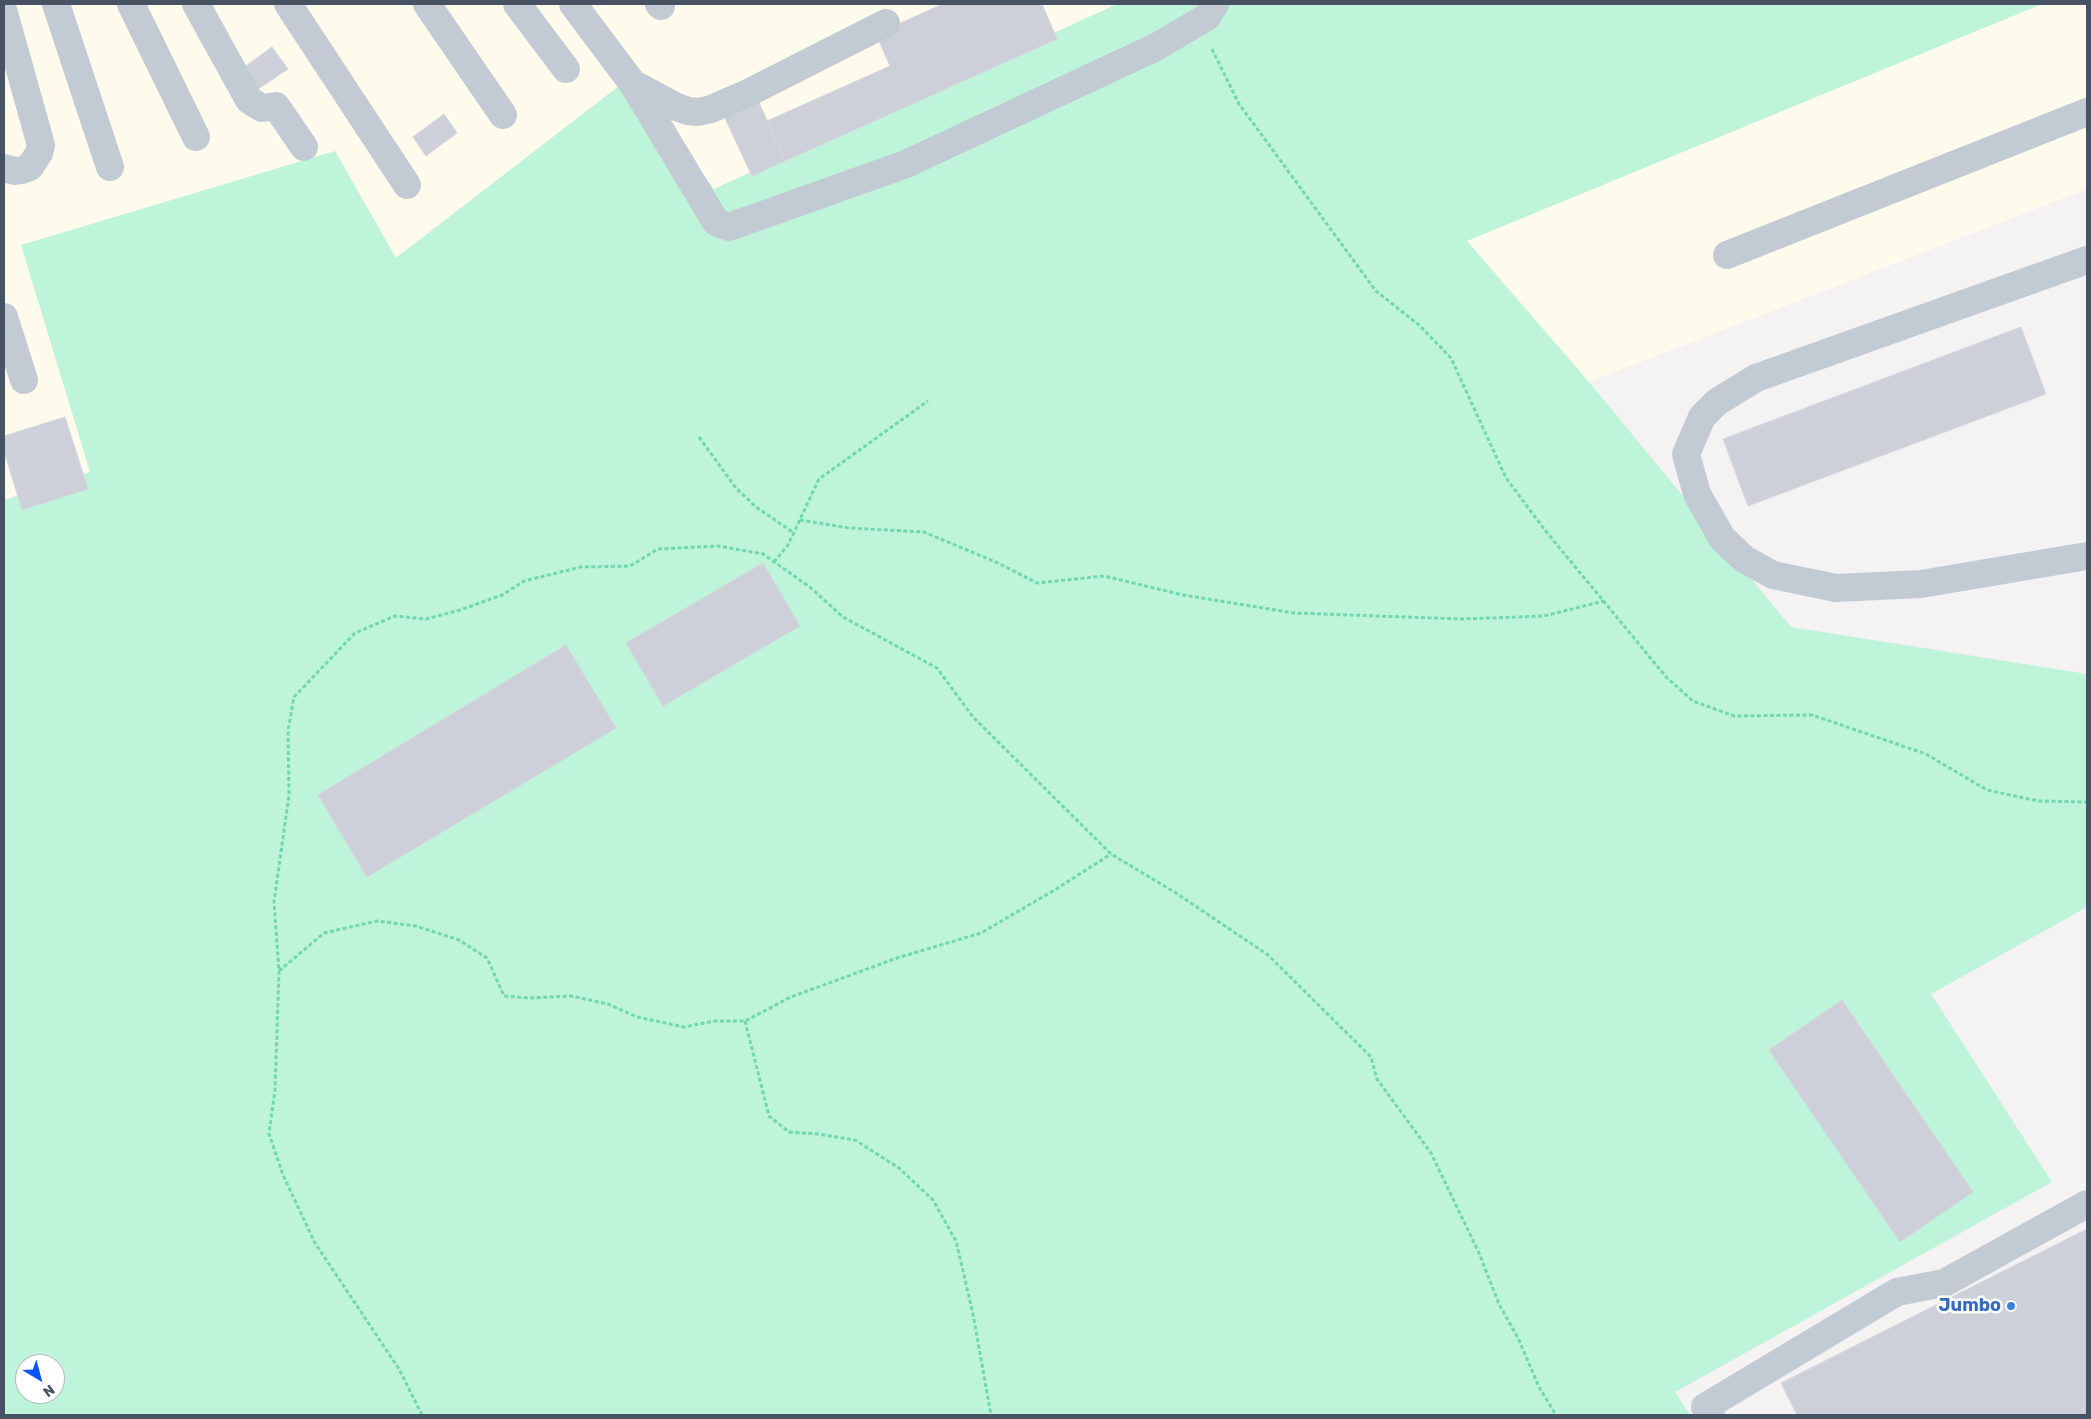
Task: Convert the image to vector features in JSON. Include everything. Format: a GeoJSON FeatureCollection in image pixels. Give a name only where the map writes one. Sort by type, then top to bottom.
{"type":"FeatureCollection","features":[{"type":"Feature","properties":{"kind":"lane"},"geometry":{"type":"LineString","coordinates":[[56,4],[110,167]]}},
{"type":"Feature","properties":{"kind":"lane"},"geometry":{"type":"LineString","coordinates":[[131,4],[196,137]]}},
{"type":"Feature","properties":{"kind":"lane"},"geometry":{"type":"LineString","coordinates":[[196,4],[249,100],[262,108],[276,106],[304,147]]}},
{"type":"Feature","properties":{"kind":"lane"},"geometry":{"type":"LineString","coordinates":[[288,4],[407,185]]}},
{"type":"Feature","properties":{"kind":"lane"},"geometry":{"type":"LineString","coordinates":[[427,4],[503,115]]}},
{"type":"Feature","properties":{"kind":"lane"},"geometry":{"type":"LineString","coordinates":[[516,4],[566,69]]}},
{"type":"Feature","properties":{"kind":"lane"},"geometry":{"type":"LineString","coordinates":[[573,4],[633,84],[714,219],[717,223],[729,227],[906,164],[1156,47],[1207,13]]}},
{"type":"Feature","properties":{"kind":"lane"},"geometry":{"type":"LineString","coordinates":[[4,13],[40,145],[39,153],[30,166],[15,171],[4,168]]}},
{"type":"Feature","properties":{"kind":"lane"},"geometry":{"type":"LineString","coordinates":[[633,84],[677,107],[699,112],[711,109],[748,92],[886,23]]}},
{"type":"Feature","properties":{"kind":"lane"},"geometry":{"type":"LineString","coordinates":[[1727,255],[2087,112]]}},
{"type":"Feature","properties":{"kind":"lane"},"geometry":{"type":"LineString","coordinates":[[2087,260],[1756,378],[1717,402],[1702,417],[1686,454],[1697,494],[1722,538],[1744,559],[1773,575],[1836,588],[1921,584],[2087,556]]}},
{"type":"Feature","properties":{"kind":"lane"},"geometry":{"type":"LineString","coordinates":[[4,317],[24,380]]}},
{"type":"Feature","properties":{"kind":"lane"},"geometry":{"type":"LineString","coordinates":[[1711,1415],[1705,1407],[1897,1292],[1944,1283],[2087,1204]]}},
{"type":"Feature","properties":{"kind":"path"},"geometry":{"type":"LineString","coordinates":[[1207,13],[1239,104],[1376,291],[1419,325],[1451,358],[1506,478],[1544,529],[1667,678],[1693,702],[1734,716],[1812,715],[1926,754],[1987,790],[2038,800],[2087,802]]}},
{"type":"Feature","properties":{"kind":"path"},"geometry":{"type":"LineString","coordinates":[[774,562],[794,533],[819,479],[928,401]]}},
{"type":"Feature","properties":{"kind":"path"},"geometry":{"type":"LineString","coordinates":[[699,437],[736,488],[756,507],[794,533]]}},
{"type":"Feature","properties":{"kind":"path"},"geometry":{"type":"LineString","coordinates":[[800,520],[849,528],[924,532],[996,562],[1037,583],[1104,576],[1183,595],[1294,612],[1462,619],[1544,616],[1604,601]]}},
{"type":"Feature","properties":{"kind":"path"},"geometry":{"type":"LineString","coordinates":[[422,1415],[399,1369],[315,1243],[283,1175],[269,1134],[275,1090],[279,971],[274,902],[289,795],[288,731],[294,697],[355,633],[395,616],[426,619],[460,610],[502,595],[524,581],[582,567],[630,566],[658,549],[718,546],[763,554],[811,588],[843,617],[937,668],[973,717],[1111,854],[1176,893],[1268,956],[1372,1057],[1377,1079],[1431,1153],[1479,1253],[1499,1304],[1539,1387],[1556,1415]]}},
{"type":"Feature","properties":{"kind":"path"},"geometry":{"type":"LineString","coordinates":[[279,971],[324,933],[377,922],[387,922],[416,926],[459,940],[487,958],[504,996],[529,998],[571,996],[608,1004],[637,1017],[684,1027],[715,1021],[745,1020],[791,997],[897,958],[981,932],[1053,891],[1111,854]]}},
{"type":"Feature","properties":{"kind":"path"},"geometry":{"type":"LineString","coordinates":[[745,1020],[769,1116],[789,1132],[818,1134],[855,1140],[899,1168],[933,1200],[956,1241],[974,1314],[991,1415]]}},
{"type":"Feature","properties":{"kind":"shaded area"},"geometry":{"type":"Polygon","coordinates":[[[4,4],[1117,4],[714,189],[628,79],[395,258],[22,245],[90,472],[4,500],[4,4]]]}},
{"type":"Feature","properties":{"kind":"shaded area"},"geometry":{"type":"Polygon","coordinates":[[[2042,4],[2087,4],[2087,189],[1589,382],[1466,241],[2042,4]]]}},
{"type":"Feature","properties":{"kind":"green space"},"geometry":{"type":"Polygon","coordinates":[[[1117,4],[2042,4],[1467,241],[1589,382],[1791,627],[2087,674],[2087,907],[1931,994],[2052,1182],[1675,1392],[1690,1415],[4,1415],[4,500],[90,472],[21,245],[335,151],[396,258],[628,79],[714,189],[1117,4]]]}},
{"type":"Feature","properties":{"kind":"building"},"geometry":{"type":"Polygon","coordinates":[[[943,4],[1042,4],[1057,39],[785,161],[767,121],[890,66],[876,34],[943,4]]]}},
{"type":"Feature","properties":{"kind":"building"},"geometry":{"type":"Polygon","coordinates":[[[272,47],[288,69],[258,89],[243,68],[272,47]]]}},
{"type":"Feature","properties":{"kind":"building"},"geometry":{"type":"Polygon","coordinates":[[[757,98],[785,161],[752,176],[723,114],[757,98]]]}},
{"type":"Feature","properties":{"kind":"building"},"geometry":{"type":"Polygon","coordinates":[[[444,114],[457,133],[426,156],[413,137],[444,114]]]}},
{"type":"Feature","properties":{"kind":"building"},"geometry":{"type":"Polygon","coordinates":[[[2021,327],[2046,394],[1748,506],[1723,439],[2021,327]]]}},
{"type":"Feature","properties":{"kind":"building"},"geometry":{"type":"Polygon","coordinates":[[[65,417],[88,489],[22,510],[4,451],[4,436],[65,417]]]}},
{"type":"Feature","properties":{"kind":"building"},"geometry":{"type":"Polygon","coordinates":[[[763,563],[800,626],[663,706],[626,643],[763,563]]]}},
{"type":"Feature","properties":{"kind":"building"},"geometry":{"type":"Polygon","coordinates":[[[566,645],[616,728],[367,877],[318,795],[566,645]]]}},
{"type":"Feature","properties":{"kind":"building"},"geometry":{"type":"Polygon","coordinates":[[[1842,1000],[1973,1192],[1900,1242],[1769,1050],[1842,1000]]]}},
{"type":"Feature","properties":{"kind":"building","name":"Jumbo"},"geometry":{"type":"Polygon","coordinates":[[[2087,1229],[2087,1415],[1797,1415],[1781,1383],[2087,1229]]]}},
{"type":"Feature","properties":{"kind":"place","name":"Jumbo"},"geometry":{"type":"Point","coordinates":[2011,1306]}}]}
